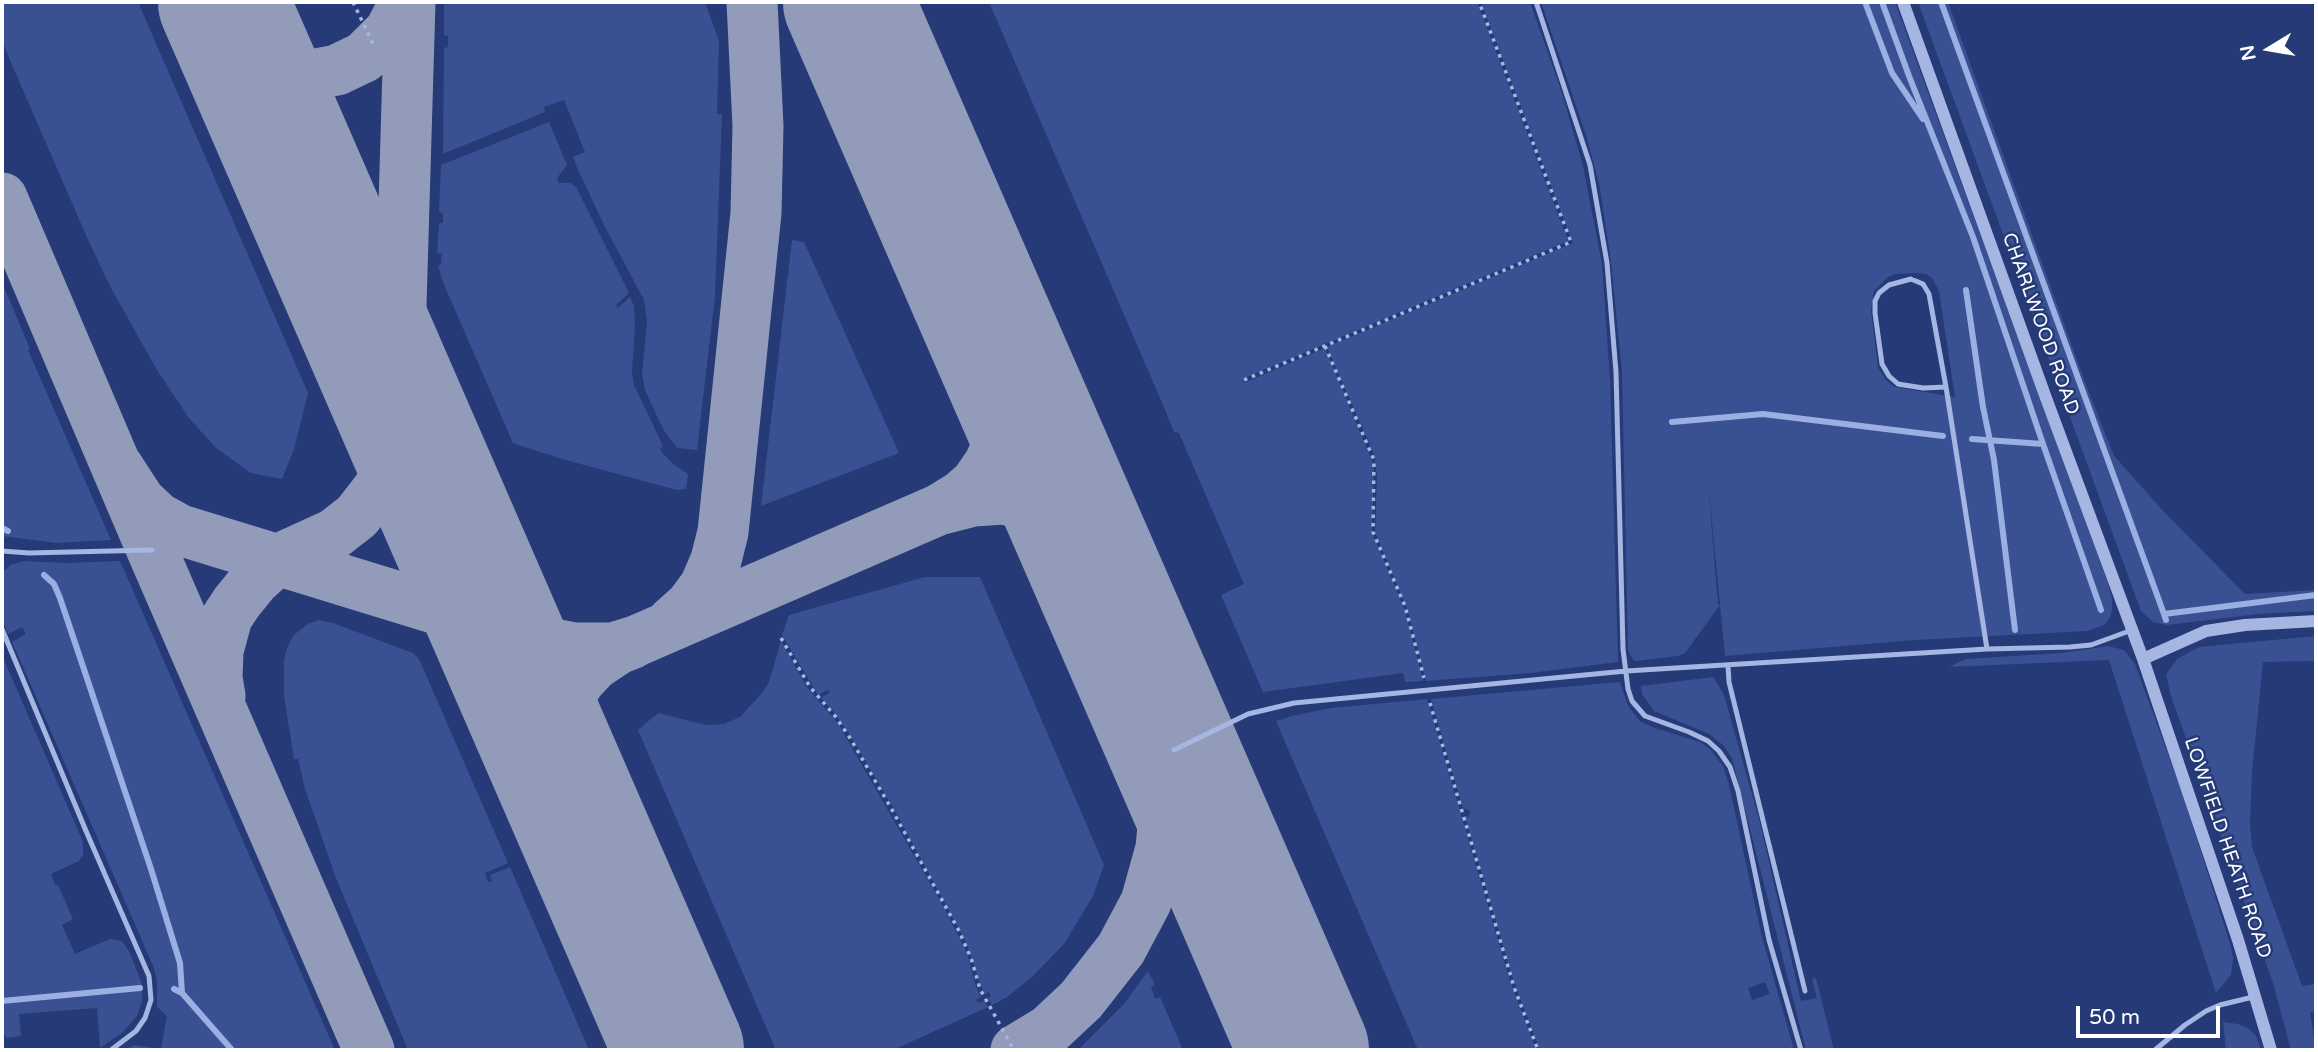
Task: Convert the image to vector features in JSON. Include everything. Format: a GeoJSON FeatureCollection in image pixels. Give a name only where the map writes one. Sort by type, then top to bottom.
{"type":"FeatureCollection","features":[{"type":"Feature","properties":{"kind":"street","name":"CHARLWOOD ROAD"},"geometry":{"type":"LineString","coordinates":[[1903,2],[2143,659]]}},
{"type":"Feature","properties":{"kind":"street"},"geometry":{"type":"LineString","coordinates":[[2143,659],[2206,631],[2245,625],[2316,621]]}},
{"type":"Feature","properties":{"kind":"street","name":"LOWFIELD HEATH ROAD"},"geometry":{"type":"LineString","coordinates":[[2143,659],[2256,996],[2271,1050]]}},
{"type":"Feature","properties":{"kind":"lane"},"geometry":{"type":"LineString","coordinates":[[1536,2],[1590,165],[1606,254],[1616,372],[1619,520],[1626,671],[1630,695],[1645,716],[1702,738],[1719,751],[1730,767],[1738,791],[1769,940],[1801,1050]]}},
{"type":"Feature","properties":{"kind":"lane"},"geometry":{"type":"LineString","coordinates":[[1946,387],[1901,385],[1892,380],[1885,370],[1881,359],[1874,305],[1879,293],[1889,285],[1914,280],[1923,284],[1928,290],[1933,308],[1946,387],[1987,649]]}},
{"type":"Feature","properties":{"kind":"lane"},"geometry":{"type":"LineString","coordinates":[[2,551],[29,553],[152,550]]}},
{"type":"Feature","properties":{"kind":"lane"},"geometry":{"type":"LineString","coordinates":[[2,629],[148,972],[151,995],[145,1018],[136,1031],[111,1050]]}},
{"type":"Feature","properties":{"kind":"lane"},"geometry":{"type":"LineString","coordinates":[[1174,750],[1237,719],[1278,705],[1626,671],[1987,649],[2081,646],[2132,630]]}},
{"type":"Feature","properties":{"kind":"lane"},"geometry":{"type":"LineString","coordinates":[[1728,666],[1729,682],[1805,991]]}},
{"type":"Feature","properties":{"kind":"lane"},"geometry":{"type":"LineString","coordinates":[[2155,1050],[2185,1025],[2206,1012],[2220,1005],[2256,996]]}},
{"type":"Feature","properties":{"kind":"path"},"geometry":{"type":"LineString","coordinates":[[353,2],[375,48]]}},
{"type":"Feature","properties":{"kind":"path"},"geometry":{"type":"LineString","coordinates":[[1244,380],[1571,242],[1479,2]]}},
{"type":"Feature","properties":{"kind":"path"},"geometry":{"type":"LineString","coordinates":[[1325,346],[1374,460],[1373,532],[1405,606],[1511,978],[1538,1050]]}},
{"type":"Feature","properties":{"kind":"path"},"geometry":{"type":"LineString","coordinates":[[781,638],[810,687],[835,716],[891,808],[958,929],[971,958],[980,989],[1014,1050]]}},
{"type":"Feature","properties":{"kind":"shaded area"},"geometry":{"type":"Polygon","coordinates":[[[2,2],[138,2],[308,393],[294,449],[282,479],[251,473],[216,448],[189,418],[157,370],[111,288],[89,242],[9,58],[2,40],[2,2]]]}},
{"type":"Feature","properties":{"kind":"shaded area"},"geometry":{"type":"Polygon","coordinates":[[[449,2],[705,2],[719,41],[717,114],[722,114],[715,296],[697,450],[677,448],[663,429],[645,390],[642,375],[647,321],[644,300],[578,170],[573,157],[585,152],[564,100],[544,107],[545,112],[443,154],[444,48],[448,47],[448,36],[444,35],[444,4],[449,5],[449,2]]]}},
{"type":"Feature","properties":{"kind":"shaded area"},"geometry":{"type":"Polygon","coordinates":[[[989,2],[1477,2],[1568,241],[1242,379],[1244,383],[1325,348],[1372,461],[1372,533],[1405,611],[1423,681],[1405,682],[1403,673],[1263,692],[1221,595],[1244,584],[1179,433],[1174,432],[989,2]]]}},
{"type":"Feature","properties":{"kind":"shaded area"},"geometry":{"type":"Polygon","coordinates":[[[1481,2],[1530,2],[1562,93],[1583,166],[1602,264],[1610,379],[1618,662],[1530,673],[1426,681],[1408,611],[1375,532],[1377,475],[1374,454],[1327,347],[1573,243],[1481,2]]]}},
{"type":"Feature","properties":{"kind":"shaded area"},"geometry":{"type":"Polygon","coordinates":[[[1541,2],[1895,2],[2108,583],[2112,610],[2104,625],[2087,631],[1915,640],[1725,656],[1720,605],[1685,653],[1634,661],[1628,651],[1622,372],[1611,262],[1600,188],[1587,138],[1541,2]],[[1926,274],[1888,277],[1874,291],[1871,310],[1878,367],[1894,387],[1955,397],[1939,291],[1932,278],[1926,274]],[[1708,481],[1718,605],[1720,604],[1708,481]]]}},
{"type":"Feature","properties":{"kind":"shaded area"},"geometry":{"type":"Polygon","coordinates":[[[1918,2],[1948,2],[2114,456],[2166,514],[2245,594],[2316,590],[2316,611],[2259,614],[2167,625],[2153,622],[2141,611],[1918,2]]]}},
{"type":"Feature","properties":{"kind":"shaded area"},"geometry":{"type":"Polygon","coordinates":[[[549,122],[567,165],[557,178],[559,183],[570,183],[576,187],[629,293],[616,305],[618,308],[630,297],[634,306],[634,385],[663,446],[660,450],[673,464],[688,474],[686,489],[677,490],[513,443],[442,280],[438,265],[441,265],[442,253],[437,253],[439,223],[443,223],[443,213],[439,212],[441,165],[549,122]]]}},
{"type":"Feature","properties":{"kind":"shaded area"},"geometry":{"type":"Polygon","coordinates":[[[792,240],[804,242],[899,453],[761,506],[792,240]]]}},
{"type":"Feature","properties":{"kind":"shaded area"},"geometry":{"type":"Polygon","coordinates":[[[2,282],[30,349],[28,350],[111,540],[56,543],[2,536],[2,282]]]}},
{"type":"Feature","properties":{"kind":"shaded area"},"geometry":{"type":"Polygon","coordinates":[[[24,561],[120,561],[335,1050],[125,1050],[134,1045],[161,1049],[167,1016],[157,1007],[154,968],[12,642],[26,634],[22,627],[8,634],[2,619],[2,572],[11,565],[24,561]]]}},
{"type":"Feature","properties":{"kind":"shaded area"},"geometry":{"type":"Polygon","coordinates":[[[925,577],[980,577],[1104,865],[1093,896],[1064,944],[1032,977],[992,1005],[988,998],[991,995],[989,992],[985,994],[966,942],[894,809],[853,740],[821,698],[830,692],[827,690],[818,695],[782,635],[789,615],[925,577]]]}},
{"type":"Feature","properties":{"kind":"shaded area"},"geometry":{"type":"Polygon","coordinates":[[[318,620],[413,653],[419,659],[508,863],[485,873],[488,882],[492,881],[490,875],[510,867],[589,1050],[408,1050],[336,878],[305,789],[298,759],[294,759],[284,696],[284,661],[293,636],[306,625],[318,620]]]}},
{"type":"Feature","properties":{"kind":"shaded area"},"geometry":{"type":"Polygon","coordinates":[[[2316,636],[2316,661],[2263,662],[2252,772],[2252,847],[2302,986],[2316,984],[2316,1011],[2310,1012],[2316,1050],[2291,1050],[2273,983],[2171,696],[2166,675],[2177,659],[2199,647],[2316,636]]]}},
{"type":"Feature","properties":{"kind":"shaded area"},"geometry":{"type":"Polygon","coordinates":[[[781,641],[806,686],[839,725],[943,906],[967,953],[981,997],[976,1000],[978,1003],[984,1001],[988,1007],[893,1050],[776,1050],[638,730],[658,713],[706,725],[724,724],[740,717],[769,682],[781,641]]]}},
{"type":"Feature","properties":{"kind":"shaded area"},"geometry":{"type":"Polygon","coordinates":[[[2108,646],[2124,650],[2135,664],[2183,795],[2231,947],[2231,975],[2216,993],[2109,660],[1949,667],[1965,659],[2062,653],[2108,646]]]}},
{"type":"Feature","properties":{"kind":"shaded area"},"geometry":{"type":"Polygon","coordinates":[[[2,655],[83,842],[83,855],[79,861],[51,874],[73,919],[62,925],[75,954],[110,939],[122,941],[130,953],[142,984],[142,1001],[137,1016],[122,1033],[100,1048],[97,1008],[19,1014],[21,1036],[6,1038],[5,1034],[2,1035],[2,655]]]}},
{"type":"Feature","properties":{"kind":"shaded area"},"geometry":{"type":"Polygon","coordinates":[[[1713,677],[1724,695],[1760,823],[1801,1001],[1817,998],[1812,979],[1816,978],[1834,1050],[1806,1050],[1732,758],[1723,745],[1709,734],[1654,711],[1642,694],[1641,686],[1713,677]]]}},
{"type":"Feature","properties":{"kind":"shaded area"},"geometry":{"type":"Polygon","coordinates":[[[1620,682],[1628,706],[1640,721],[1700,742],[1710,749],[1723,766],[1729,785],[1761,933],[1794,1050],[1540,1050],[1513,979],[1465,816],[1469,817],[1470,811],[1463,808],[1431,699],[1620,682]],[[1765,982],[1748,988],[1752,1000],[1770,994],[1765,982]]]}},
{"type":"Feature","properties":{"kind":"shaded area"},"geometry":{"type":"Polygon","coordinates":[[[1427,699],[1509,978],[1536,1050],[1418,1050],[1276,721],[1331,708],[1427,699]]]}},
{"type":"Feature","properties":{"kind":"shaded area"},"geometry":{"type":"Polygon","coordinates":[[[1148,971],[1155,985],[1151,987],[1155,999],[1160,997],[1183,1050],[1078,1050],[1124,1004],[1148,971]]]}},
{"type":"Feature","properties":{"kind":"shaded area"},"geometry":{"type":"Polygon","coordinates":[[[2223,1022],[2248,1028],[2256,1036],[2261,1050],[2226,1050],[2223,1022]]]}},
{"type":"Feature","properties":{"kind":"waterway"},"geometry":{"type":"LineString","coordinates":[[1865,2],[1892,73],[1923,119]]}},
{"type":"Feature","properties":{"kind":"waterway"},"geometry":{"type":"LineString","coordinates":[[1882,2],[1973,237],[2043,444],[1972,439]]}},
{"type":"Feature","properties":{"kind":"waterway"},"geometry":{"type":"LineString","coordinates":[[1941,2],[2164,614]]}},
{"type":"Feature","properties":{"kind":"waterway"},"geometry":{"type":"LineString","coordinates":[[1966,290],[1983,407],[1994,460],[2015,630]]}},
{"type":"Feature","properties":{"kind":"waterway"},"geometry":{"type":"LineString","coordinates":[[1672,422],[1763,414],[1943,436]]}},
{"type":"Feature","properties":{"kind":"waterway"},"geometry":{"type":"LineString","coordinates":[[2043,444],[2101,610]]}},
{"type":"Feature","properties":{"kind":"waterway"},"geometry":{"type":"LineString","coordinates":[[2,528],[8,531]]}},
{"type":"Feature","properties":{"kind":"waterway"},"geometry":{"type":"LineString","coordinates":[[44,575],[54,584],[60,598],[151,869],[180,963],[182,993]]}},
{"type":"Feature","properties":{"kind":"waterway"},"geometry":{"type":"LineString","coordinates":[[2166,620],[2164,614],[2316,595]]}},
{"type":"Feature","properties":{"kind":"waterway"},"geometry":{"type":"LineString","coordinates":[[2,1001],[140,988]]}},
{"type":"Feature","properties":{"kind":"waterway"},"geometry":{"type":"LineString","coordinates":[[174,989],[182,993],[232,1050]]}},
{"type":"Feature","properties":{"kind":"taxiway"},"geometry":{"type":"LineString","coordinates":[[197,2],[213,31],[242,58],[277,73],[300,77],[337,70],[364,57],[390,31],[405,2]]}},
{"type":"Feature","properties":{"kind":"taxiway"},"geometry":{"type":"LineString","coordinates":[[220,696],[217,678],[218,651],[227,617],[237,602],[254,581],[277,560],[334,534],[357,516],[381,485],[392,457],[398,406],[410,2]]}},
{"type":"Feature","properties":{"kind":"taxiway"},"geometry":{"type":"LineString","coordinates":[[672,622],[691,605],[705,586],[716,560],[723,532],[756,213],[758,126],[752,2]]}},
{"type":"Feature","properties":{"kind":"taxiway"},"geometry":{"type":"LineString","coordinates":[[2,198],[369,1050]]}},
{"type":"Feature","properties":{"kind":"taxiway"},"geometry":{"type":"LineString","coordinates":[[940,509],[976,483],[999,442],[1008,405],[1006,378],[999,351]]}},
{"type":"Feature","properties":{"kind":"taxiway"},"geometry":{"type":"LineString","coordinates":[[118,467],[140,501],[158,518],[180,530],[548,643],[575,648],[613,648],[636,641],[938,510],[973,501],[1003,499],[1028,505],[1048,518],[1089,555]]}},
{"type":"Feature","properties":{"kind":"taxiway"},"geometry":{"type":"LineString","coordinates":[[563,782],[558,758],[558,738],[570,695],[594,665],[618,649],[633,643]]}},
{"type":"Feature","properties":{"kind":"taxiway"},"geometry":{"type":"LineString","coordinates":[[1016,1050],[1049,1030],[1081,1000],[1121,949],[1146,902],[1161,848],[1166,795],[1151,700]]}},
{"type":"Feature","properties":{"kind":"runway"},"geometry":{"type":"LineString","coordinates":[[223,2],[679,1050]]}},
{"type":"Feature","properties":{"kind":"runway"},"geometry":{"type":"LineString","coordinates":[[848,2],[1304,1050]]}}]}
